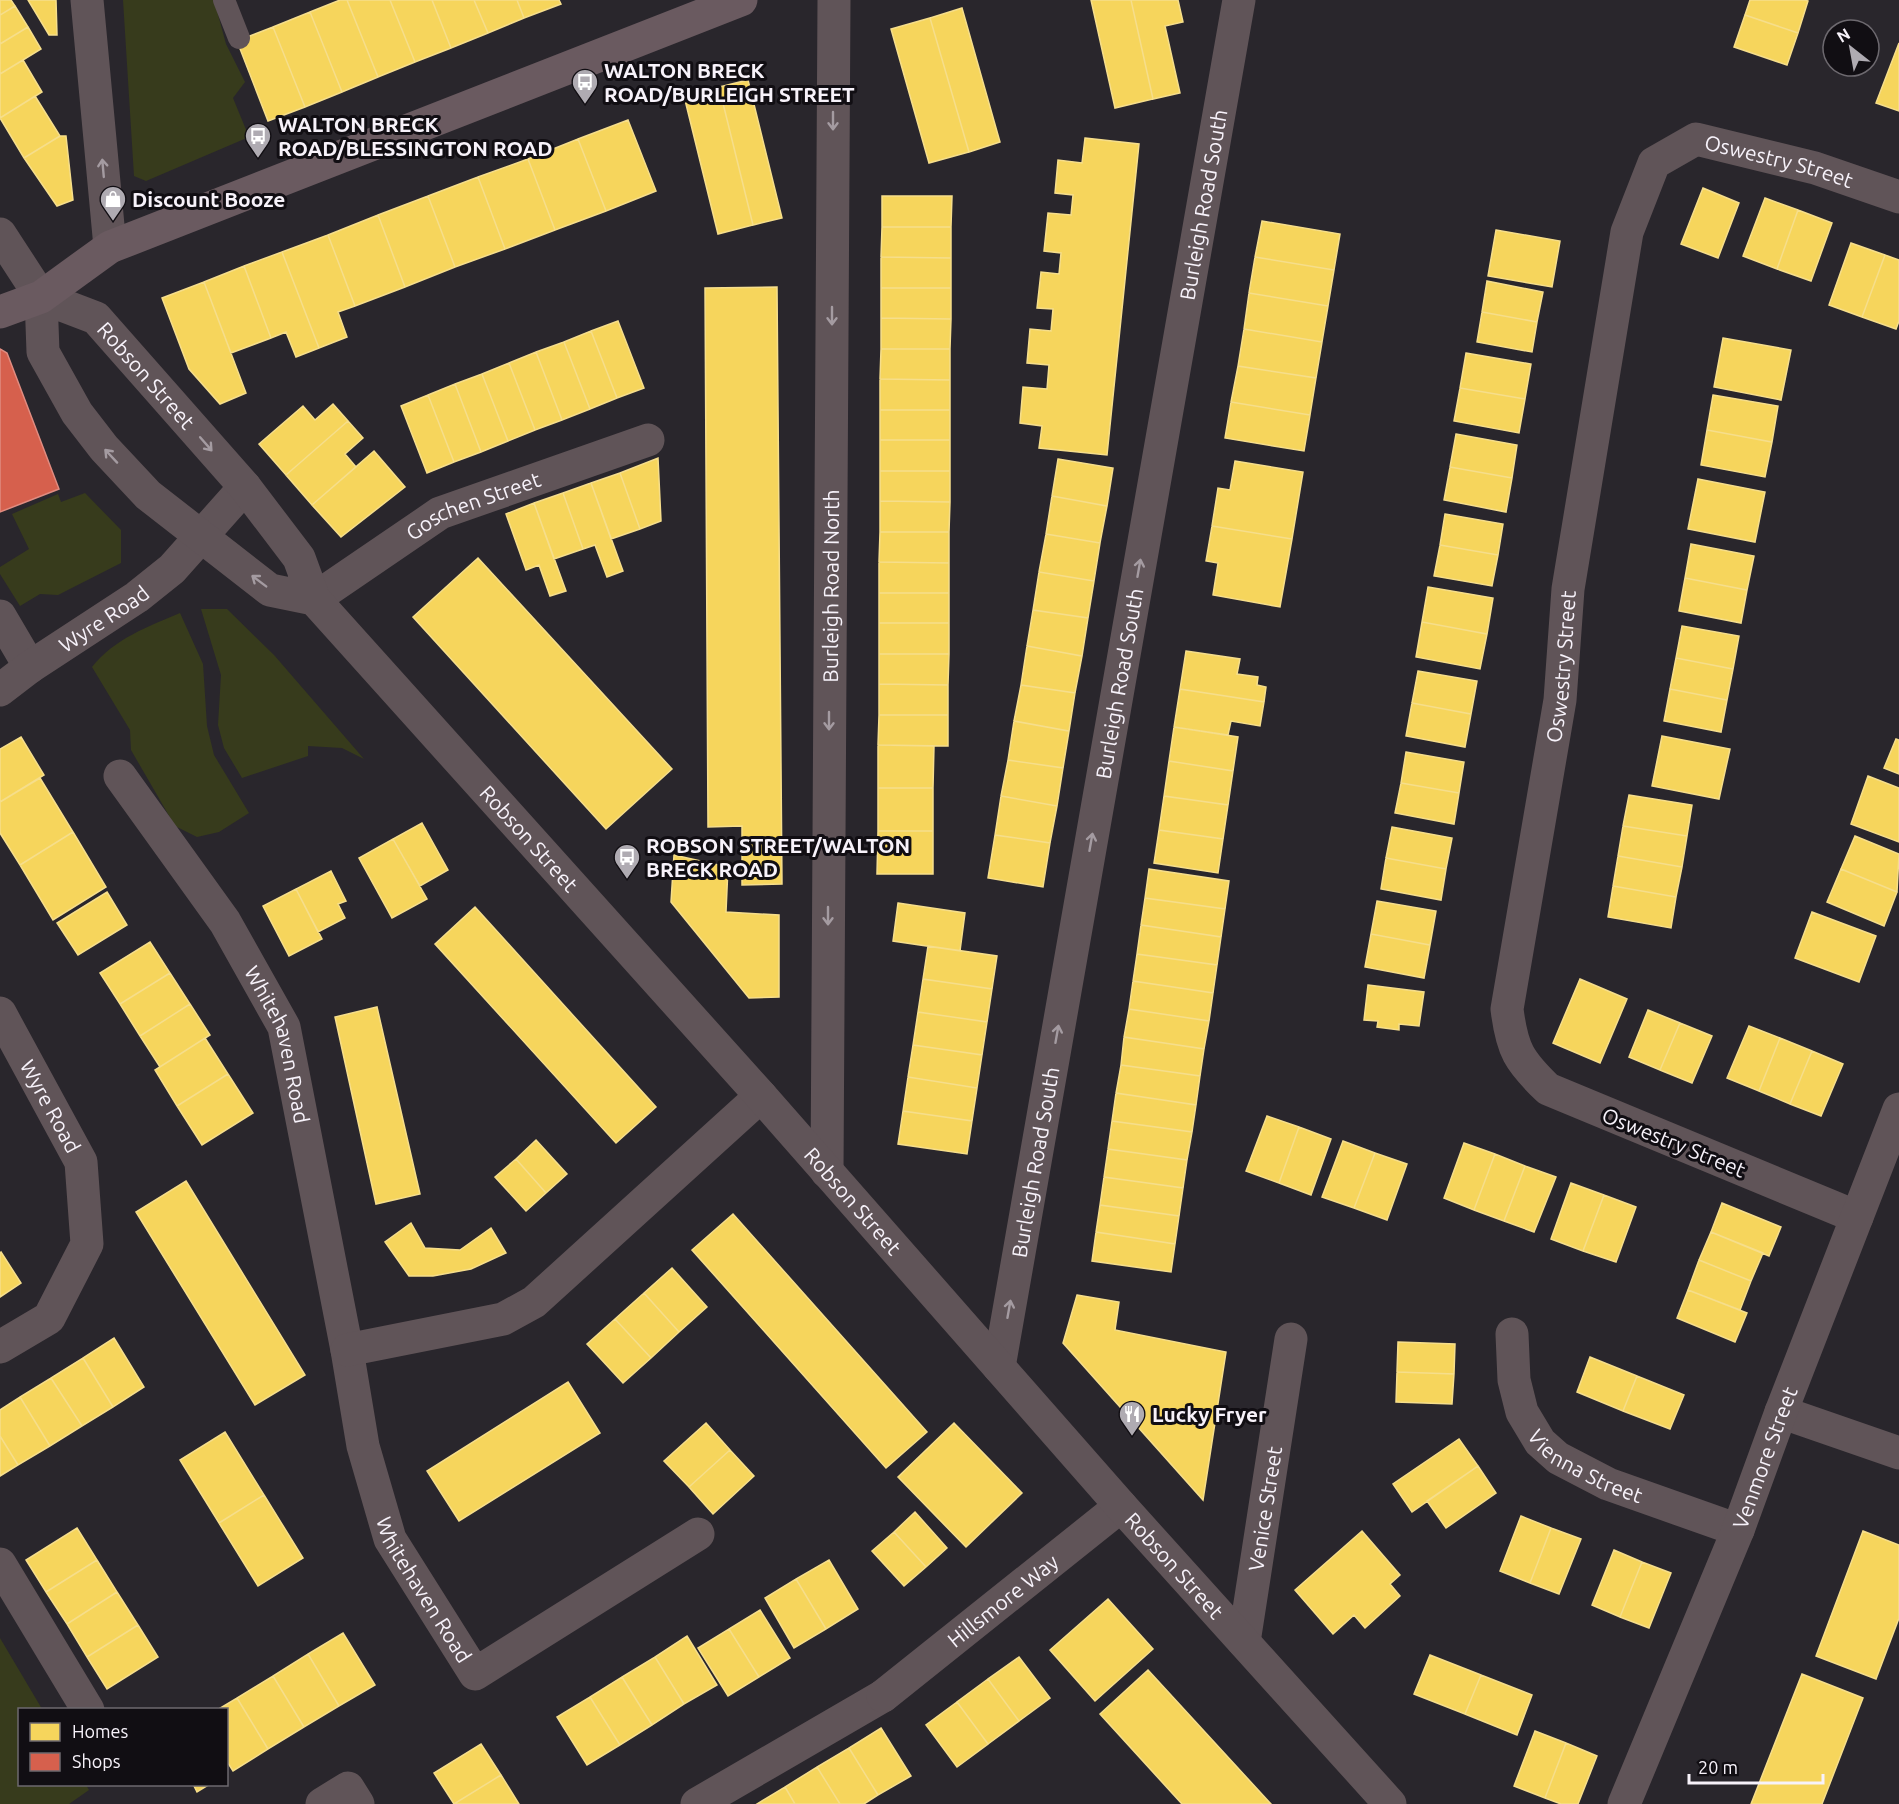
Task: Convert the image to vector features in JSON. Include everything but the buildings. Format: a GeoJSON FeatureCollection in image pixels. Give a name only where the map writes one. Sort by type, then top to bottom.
{"type":"FeatureCollection","features":[{"type":"Feature","properties":{"kind":"highway"},"geometry":{"type":"LineString","coordinates":[[0,312],[40,297],[110,247],[741,0]]}},
{"type":"Feature","properties":{"kind":"street"},"geometry":{"type":"LineString","coordinates":[[87,0],[110,247]]}},
{"type":"Feature","properties":{"kind":"street","name":"Burleigh Road North"},"geometry":{"type":"LineString","coordinates":[[826,1172],[834,0]]}},
{"type":"Feature","properties":{"kind":"street","name":"Burleigh Road South"},"geometry":{"type":"LineString","coordinates":[[999,1367],[1239,0]]}},
{"type":"Feature","properties":{"kind":"street","name":"Oswestry Street"},"geometry":{"type":"LineString","coordinates":[[1857,1216],[1548,1089],[1527,1069],[1517,1053],[1510,1032],[1507,1009],[1560,700],[1568,589],[1627,232],[1654,163],[1696,139],[1815,168],[1899,197]]}},
{"type":"Feature","properties":{"kind":"street"},"geometry":{"type":"LineString","coordinates":[[0,234],[40,297],[43,352],[77,413],[104,448],[148,495],[270,590],[314,599]]}},
{"type":"Feature","properties":{"kind":"street","name":"Robson Street"},"geometry":{"type":"LineString","coordinates":[[40,297],[96,318],[245,487],[299,558],[314,599],[761,1096],[1121,1506],[1390,1804]]}},
{"type":"Feature","properties":{"kind":"street","name":"Goschen Street"},"geometry":{"type":"LineString","coordinates":[[314,599],[440,513],[648,440]]}},
{"type":"Feature","properties":{"kind":"street","name":"Wyre Road"},"geometry":{"type":"LineString","coordinates":[[0,690],[30,667],[137,597],[172,569],[245,487]]}},
{"type":"Feature","properties":{"kind":"street"},"geometry":{"type":"LineString","coordinates":[[0,616],[30,667]]}},
{"type":"Feature","properties":{"kind":"street","name":"Whitehaven Road"},"geometry":{"type":"LineString","coordinates":[[120,776],[225,922],[284,1027],[347,1350],[363,1446],[390,1539],[475,1674],[698,1534]]}},
{"type":"Feature","properties":{"kind":"street","name":"Wyre Road"},"geometry":{"type":"LineString","coordinates":[[0,1013],[81,1162],[87,1244],[49,1318],[0,1347]]}},
{"type":"Feature","properties":{"kind":"street"},"geometry":{"type":"LineString","coordinates":[[347,1350],[503,1319],[534,1302],[761,1096]]}},
{"type":"Feature","properties":{"kind":"street","name":"Venmore Street"},"geometry":{"type":"LineString","coordinates":[[1624,1804],[1738,1530],[1781,1412],[1899,1109]]}},
{"type":"Feature","properties":{"kind":"street","name":"Vienna Street"},"geometry":{"type":"LineString","coordinates":[[1512,1334],[1514,1380],[1522,1412],[1540,1442],[1558,1458],[1608,1484],[1738,1530]]}},
{"type":"Feature","properties":{"kind":"street","name":"Venice Street"},"geometry":{"type":"LineString","coordinates":[[1244,1642],[1291,1339]]}},
{"type":"Feature","properties":{"kind":"street"},"geometry":{"type":"LineString","coordinates":[[1781,1412],[1899,1453]]}},
{"type":"Feature","properties":{"kind":"street","name":"Hillsmore Way"},"geometry":{"type":"LineString","coordinates":[[697,1804],[883,1696],[1121,1506]]}},
{"type":"Feature","properties":{"kind":"street"},"geometry":{"type":"LineString","coordinates":[[0,1564],[87,1708]]}},
{"type":"Feature","properties":{"kind":"street"},"geometry":{"type":"LineString","coordinates":[[322,1804],[348,1788],[358,1804]]}},
{"type":"Feature","properties":{"kind":"lane"},"geometry":{"type":"LineString","coordinates":[[224,0],[239,38]]}},
{"type":"Feature","properties":{"kind":"green space"},"geometry":{"type":"Polygon","coordinates":[[[123,0],[214,0],[226,44],[245,82],[233,98],[249,137],[146,181],[134,176],[123,0]]]}},
{"type":"Feature","properties":{"kind":"green space"},"geometry":{"type":"Polygon","coordinates":[[[85,493],[121,530],[121,563],[58,595],[40,594],[20,606],[0,574],[0,567],[29,549],[12,514],[58,494],[61,502],[85,493]]]}},
{"type":"Feature","properties":{"kind":"green space"},"geometry":{"type":"Polygon","coordinates":[[[201,609],[227,609],[274,655],[364,759],[342,748],[308,746],[308,756],[242,778],[224,748],[218,725],[221,675],[201,609]]]}},
{"type":"Feature","properties":{"kind":"green space"},"geometry":{"type":"Polygon","coordinates":[[[180,613],[203,664],[207,726],[214,755],[249,813],[219,832],[197,837],[175,826],[131,750],[130,730],[92,667],[121,641],[144,628],[180,613]]]}},
{"type":"Feature","properties":{"kind":"green space"},"geometry":{"type":"Polygon","coordinates":[[[0,1638],[41,1708],[18,1708],[18,1786],[87,1786],[89,1790],[69,1804],[0,1804],[0,1638]]]}},
{"type":"Feature","properties":{"kind":"place","name":"WALTON BRECK ROAD/BURLEIGH STREET"},"geometry":{"type":"Point","coordinates":[585,105]}},
{"type":"Feature","properties":{"kind":"place","name":"WALTON BRECK ROAD/BLESSINGTON ROAD"},"geometry":{"type":"Point","coordinates":[258,159]}},
{"type":"Feature","properties":{"kind":"place","name":"Discount Booze"},"geometry":{"type":"Point","coordinates":[113,222]}},
{"type":"Feature","properties":{"kind":"place","name":"ROBSON STREET/WALTON BRECK ROAD"},"geometry":{"type":"Point","coordinates":[627,880]}},
{"type":"Feature","properties":{"kind":"place","name":"Lucky Fryer"},"geometry":{"type":"Point","coordinates":[1132,1437]}}]}
